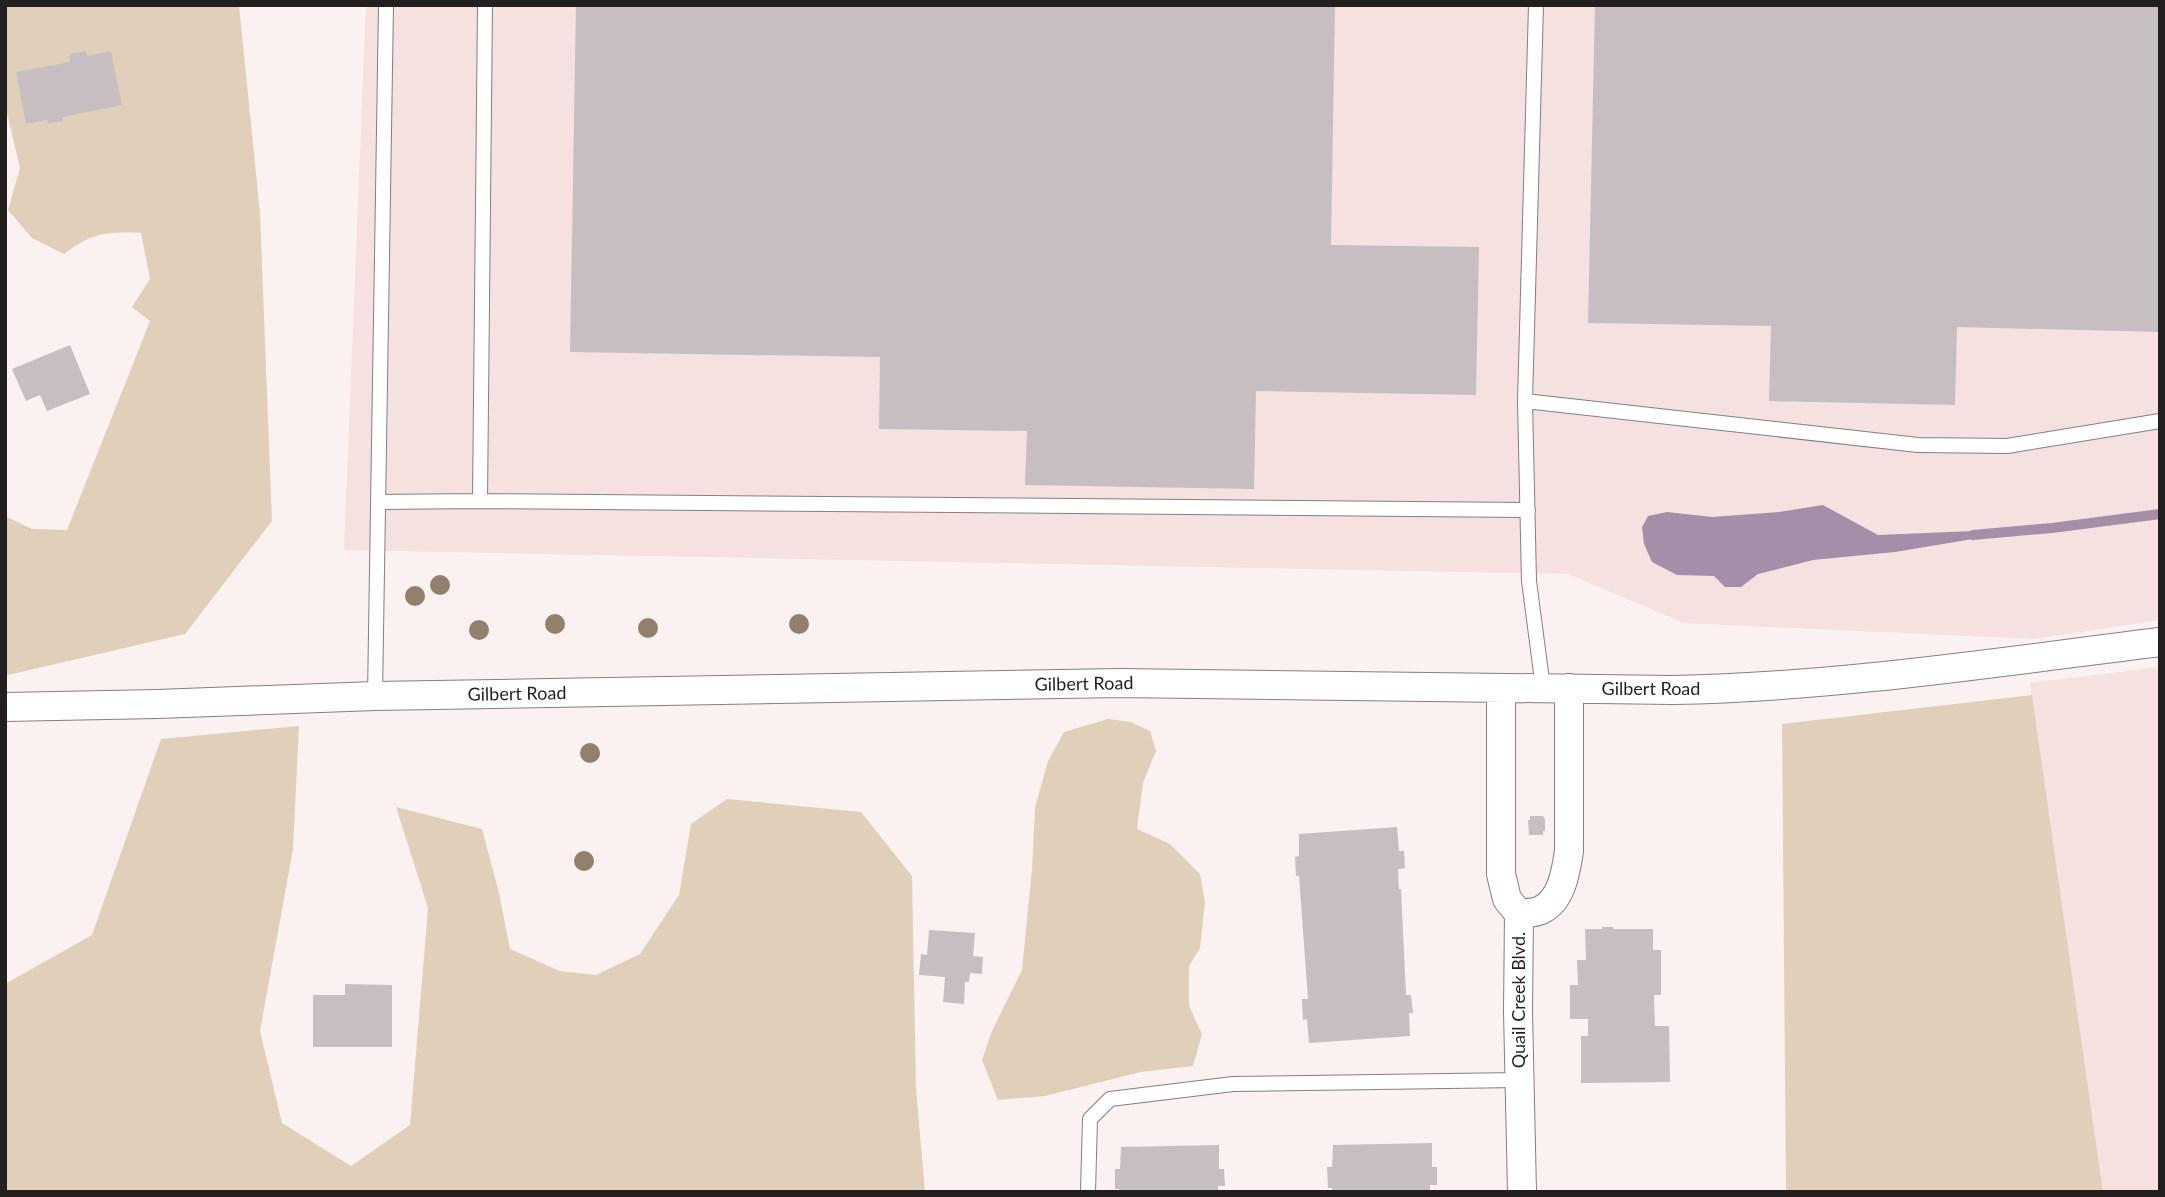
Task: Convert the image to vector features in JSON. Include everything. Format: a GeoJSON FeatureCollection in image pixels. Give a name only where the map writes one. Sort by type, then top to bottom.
{"type":"FeatureCollection","features":[{"type":"Feature","properties":{"kind":"street","name":"Gilbert Road"},"geometry":{"type":"LineString","coordinates":[[5,707],[375,696],[1120,683],[1744,688],[1875,676],[2160,642]]}},
{"type":"Feature","properties":{"kind":"street","name":"Quail Creek Blvd."},"geometry":{"type":"LineString","coordinates":[[1501,688],[1502,874],[1507,899],[1519,914],[1522,1192]]}},
{"type":"Feature","properties":{"kind":"street"},"geometry":{"type":"LineString","coordinates":[[1519,914],[1539,912],[1549,905],[1566,870],[1569,851],[1556,688]]}},
{"type":"Feature","properties":{"kind":"lane"},"geometry":{"type":"LineString","coordinates":[[375,696],[386,5]]}},
{"type":"Feature","properties":{"kind":"lane"},"geometry":{"type":"LineString","coordinates":[[480,501],[485,5]]}},
{"type":"Feature","properties":{"kind":"lane"},"geometry":{"type":"LineString","coordinates":[[1536,5],[1525,401],[1529,581],[1556,688]]}},
{"type":"Feature","properties":{"kind":"lane"},"geometry":{"type":"LineString","coordinates":[[1525,401],[1918,445],[2007,446],[2160,421]]}},
{"type":"Feature","properties":{"kind":"lane"},"geometry":{"type":"LineString","coordinates":[[378,502],[770,502],[1260,510],[1528,510]]}},
{"type":"Feature","properties":{"kind":"lane"},"geometry":{"type":"LineString","coordinates":[[1088,1192],[1090,1119],[1110,1099],[1233,1084],[1520,1080]]}},
{"type":"Feature","properties":{"kind":"shaded area"},"geometry":{"type":"Polygon","coordinates":[[[5,5],[239,5],[260,213],[272,521],[185,634],[8,675],[5,675],[5,516],[32,529],[67,530],[150,321],[132,307],[150,279],[141,233],[118,232],[100,235],[64,254],[32,238],[8,210],[20,168],[5,105],[5,5]]]}},
{"type":"Feature","properties":{"kind":"shaded area"},"geometry":{"type":"Polygon","coordinates":[[[366,5],[2160,5],[2160,620],[2033,639],[1684,623],[1568,574],[344,550],[366,5]]]}},
{"type":"Feature","properties":{"kind":"shaded area"},"geometry":{"type":"Polygon","coordinates":[[[1823,505],[1878,535],[1973,531],[1973,539],[1895,552],[1813,560],[1758,574],[1741,587],[1725,587],[1714,576],[1677,575],[1652,562],[1644,544],[1642,527],[1648,516],[1667,512],[1712,517],[1779,512],[1823,505]]]}},
{"type":"Feature","properties":{"kind":"shaded area"},"geometry":{"type":"Polygon","coordinates":[[[2160,667],[2160,1192],[2103,1192],[2030,683],[2160,667]]]}},
{"type":"Feature","properties":{"kind":"shaded area"},"geometry":{"type":"Polygon","coordinates":[[[2032,695],[2103,1192],[1786,1192],[1782,724],[2032,695]]]}},
{"type":"Feature","properties":{"kind":"shaded area"},"geometry":{"type":"Polygon","coordinates":[[[1108,719],[1131,722],[1150,731],[1156,751],[1143,783],[1137,829],[1170,844],[1200,874],[1205,902],[1200,948],[1189,966],[1189,1006],[1202,1034],[1193,1066],[1141,1072],[1045,1096],[998,1100],[982,1060],[992,1031],[1022,970],[1035,808],[1048,761],[1064,732],[1108,719]]]}},
{"type":"Feature","properties":{"kind":"shaded area"},"geometry":{"type":"Polygon","coordinates":[[[299,726],[293,849],[260,1031],[282,1123],[351,1166],[410,1125],[428,908],[396,807],[482,829],[510,949],[560,971],[596,975],[640,954],[679,895],[691,824],[727,799],[861,812],[912,876],[916,1088],[925,1192],[5,1192],[5,984],[92,935],[161,739],[299,726]]]}},
{"type":"Feature","properties":{"kind":"building"},"geometry":{"type":"Polygon","coordinates":[[[576,5],[1335,5],[1331,245],[1479,247],[1476,395],[1256,391],[1254,489],[1025,485],[1027,431],[879,429],[880,357],[570,352],[576,5]]]}},
{"type":"Feature","properties":{"kind":"building"},"geometry":{"type":"Polygon","coordinates":[[[1595,5],[2160,5],[2160,332],[1957,327],[1955,405],[1769,401],[1771,326],[1588,323],[1595,5]]]}},
{"type":"Feature","properties":{"kind":"building"},"geometry":{"type":"Polygon","coordinates":[[[86,51],[87,56],[111,51],[122,105],[62,117],[63,121],[48,124],[47,120],[26,124],[16,72],[70,62],[69,54],[86,51]]]}},
{"type":"Feature","properties":{"kind":"building"},"geometry":{"type":"Polygon","coordinates":[[[70,345],[90,394],[47,411],[40,395],[26,401],[12,369],[70,345]]]}},
{"type":"Feature","properties":{"kind":"building"},"geometry":{"type":"Polygon","coordinates":[[[1530,816],[1543,816],[1543,835],[1529,835],[1530,816]]]}},
{"type":"Feature","properties":{"kind":"building"},"geometry":{"type":"Polygon","coordinates":[[[1397,827],[1399,851],[1404,851],[1405,868],[1398,869],[1406,995],[1411,995],[1413,1013],[1409,1013],[1410,1036],[1309,1043],[1307,1019],[1303,1020],[1302,999],[1308,999],[1299,876],[1296,876],[1295,857],[1299,856],[1299,834],[1397,827]]]}},
{"type":"Feature","properties":{"kind":"building"},"geometry":{"type":"Polygon","coordinates":[[[1585,929],[1653,929],[1653,950],[1661,950],[1661,995],[1654,995],[1655,1026],[1669,1026],[1670,1082],[1581,1083],[1581,1036],[1588,1036],[1588,1019],[1570,1019],[1570,985],[1578,985],[1577,960],[1586,960],[1585,929]]]}},
{"type":"Feature","properties":{"kind":"building"},"geometry":{"type":"Polygon","coordinates":[[[929,930],[975,933],[973,956],[983,957],[982,974],[970,973],[969,982],[965,982],[964,1004],[943,1002],[945,977],[919,975],[921,954],[927,955],[929,930]]]}},
{"type":"Feature","properties":{"kind":"building"},"geometry":{"type":"Polygon","coordinates":[[[345,984],[392,985],[392,1047],[313,1047],[313,995],[345,995],[345,984]]]}},
{"type":"Feature","properties":{"kind":"building"},"geometry":{"type":"Polygon","coordinates":[[[1432,1143],[1432,1167],[1437,1167],[1437,1185],[1430,1185],[1430,1192],[1332,1192],[1332,1188],[1328,1188],[1327,1167],[1332,1167],[1333,1145],[1432,1143]]]}},
{"type":"Feature","properties":{"kind":"building"},"geometry":{"type":"Polygon","coordinates":[[[1219,1145],[1219,1169],[1224,1169],[1225,1186],[1218,1186],[1218,1192],[1119,1192],[1119,1189],[1115,1189],[1115,1169],[1120,1169],[1121,1147],[1219,1145]]]}},
{"type":"Feature","properties":{"kind":"waterway"},"geometry":{"type":"LineString","coordinates":[[1973,535],[2160,514]]}}]}
